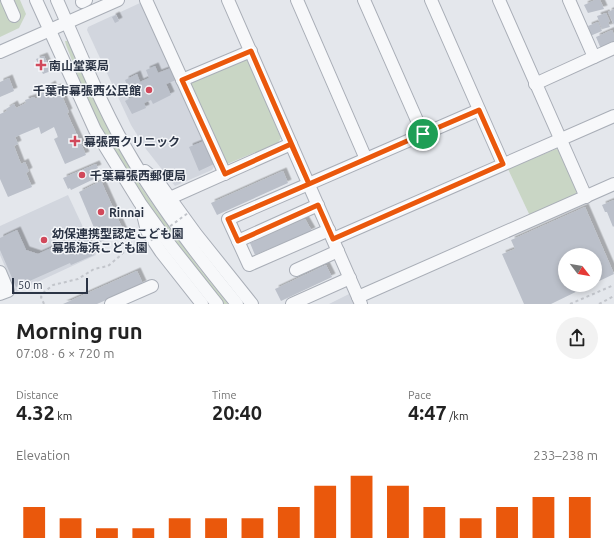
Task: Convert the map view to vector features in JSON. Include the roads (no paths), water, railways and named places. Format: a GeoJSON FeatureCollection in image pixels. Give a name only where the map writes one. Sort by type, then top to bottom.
{"type":"FeatureCollection","features":[{"type":"Feature","properties":{"kind":"street"},"geometry":{"type":"LineString","coordinates":[[7,0],[14,16]]}},
{"type":"Feature","properties":{"kind":"street"},"geometry":{"type":"LineString","coordinates":[[36,0],[95,130],[140,203],[171,246],[217,304]]}},
{"type":"Feature","properties":{"kind":"street"},"geometry":{"type":"LineString","coordinates":[[58,0],[108,114],[133,161],[185,237],[237,304]]}},
{"type":"Feature","properties":{"kind":"street"},"geometry":{"type":"LineString","coordinates":[[0,52],[118,0]]}},
{"type":"Feature","properties":{"kind":"street"},"geometry":{"type":"LineString","coordinates":[[146,0],[225,174]]}},
{"type":"Feature","properties":{"kind":"street"},"geometry":{"type":"LineString","coordinates":[[228,0],[360,300],[614,184]]}},
{"type":"Feature","properties":{"kind":"street"},"geometry":{"type":"LineString","coordinates":[[297,0],[366,159]]}},
{"type":"Feature","properties":{"kind":"street"},"geometry":{"type":"LineString","coordinates":[[364,0],[423,134]]}},
{"type":"Feature","properties":{"kind":"street"},"geometry":{"type":"LineString","coordinates":[[431,0],[503,164]]}},
{"type":"Feature","properties":{"kind":"street"},"geometry":{"type":"LineString","coordinates":[[499,0],[586,197]]}},
{"type":"Feature","properties":{"kind":"street"},"geometry":{"type":"LineString","coordinates":[[569,0],[594,57]]}},
{"type":"Feature","properties":{"kind":"street"},"geometry":{"type":"LineString","coordinates":[[535,84],[614,48]]}},
{"type":"Feature","properties":{"kind":"street"},"geometry":{"type":"LineString","coordinates":[[182,80],[251,51]]}},
{"type":"Feature","properties":{"kind":"street"},"geometry":{"type":"LineString","coordinates":[[479,110],[228,219],[249,265],[331,234],[503,164],[614,116]]}},
{"type":"Feature","properties":{"kind":"street"},"geometry":{"type":"LineString","coordinates":[[170,198],[291,144]]}},
{"type":"Feature","properties":{"kind":"street"},"geometry":{"type":"LineString","coordinates":[[133,161],[159,183],[196,234],[252,304]]}},
{"type":"Feature","properties":{"kind":"street"},"geometry":{"type":"LineString","coordinates":[[140,203],[147,231],[161,252],[202,304]]}},
{"type":"Feature","properties":{"kind":"street"},"geometry":{"type":"LineString","coordinates":[[238,241],[318,205]]}},
{"type":"Feature","properties":{"kind":"street"},"geometry":{"type":"LineString","coordinates":[[296,270],[338,251]]}},
{"type":"Feature","properties":{"kind":"street"},"geometry":{"type":"LineString","coordinates":[[0,272],[8,291],[0,294]]}},
{"type":"Feature","properties":{"kind":"street"},"geometry":{"type":"LineString","coordinates":[[292,304],[350,278]]}},
{"type":"Feature","properties":{"kind":"street"},"geometry":{"type":"LineString","coordinates":[[111,304],[152,286]]}},
{"type":"Feature","properties":{"kind":"place","name":"南山堂薬局"},"geometry":{"type":"Point","coordinates":[41,65]}},
{"type":"Feature","properties":{"kind":"place","name":"千葉市幕張西公民館"},"geometry":{"type":"Point","coordinates":[149,90]}},
{"type":"Feature","properties":{"kind":"place","name":"幕張西クリニック"},"geometry":{"type":"Point","coordinates":[75,141]}},
{"type":"Feature","properties":{"kind":"place","name":"千葉幕張西郵便局"},"geometry":{"type":"Point","coordinates":[82,175]}},
{"type":"Feature","properties":{"kind":"place","name":"Rinnai"},"geometry":{"type":"Point","coordinates":[101,212]}},
{"type":"Feature","properties":{"kind":"place","name":"幼保連携型認定こども園 幕張海浜こども園"},"geometry":{"type":"Point","coordinates":[44,240]}}]}
